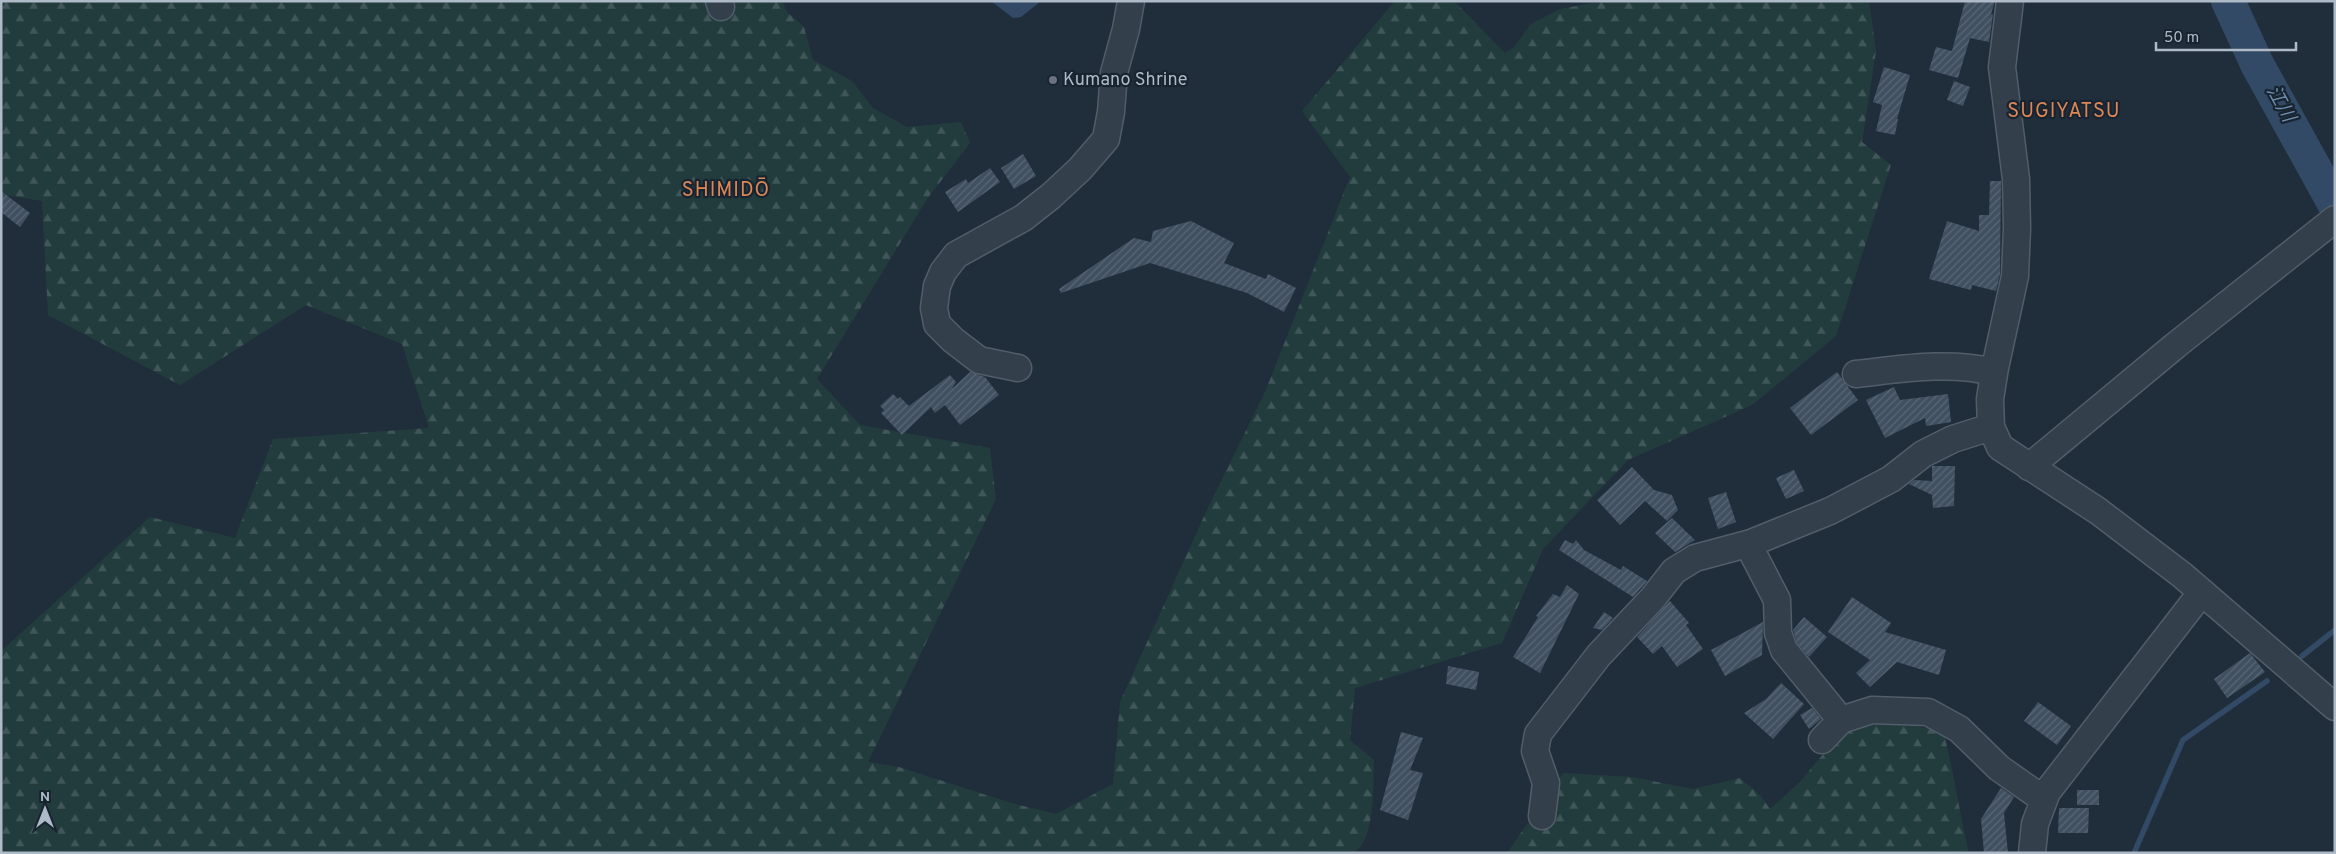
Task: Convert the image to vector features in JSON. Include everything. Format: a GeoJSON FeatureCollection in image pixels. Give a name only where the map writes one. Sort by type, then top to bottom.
{"type":"FeatureCollection","features":[{"type":"Feature","properties":{"kind":"street"},"geometry":{"type":"LineString","coordinates":[[1018,368],[979,360],[953,340],[937,324],[934,308],[937,286],[943,272],[956,255],[1023,218],[1051,196],[1080,169],[1106,139],[1111,112],[1114,73],[1126,29],[1130,1]]}},
{"type":"Feature","properties":{"kind":"street"},"geometry":{"type":"LineString","coordinates":[[2010,1],[2002,66],[2016,180],[2015,276],[1990,399],[1992,427],[2000,448],[2098,510],[2202,592],[2335,708]]}},
{"type":"Feature","properties":{"kind":"street"},"geometry":{"type":"LineString","coordinates":[[2029,467],[2176,345],[2330,222]]}},
{"type":"Feature","properties":{"kind":"street"},"geometry":{"type":"LineString","coordinates":[[1856,374],[1932,365],[1978,368],[1994,372]]}},
{"type":"Feature","properties":{"kind":"street"},"geometry":{"type":"LineString","coordinates":[[1542,816],[1546,783],[1535,751],[1538,734],[1545,722],[1599,655],[1652,600],[1674,571],[1695,558],[1748,544],[1830,510],[1891,479],[1931,450],[1953,439],[1992,427]]}},
{"type":"Feature","properties":{"kind":"street"},"geometry":{"type":"LineString","coordinates":[[1748,544],[1777,600],[1778,633],[1784,650],[1841,720]]}},
{"type":"Feature","properties":{"kind":"street"},"geometry":{"type":"LineString","coordinates":[[2032,853],[2036,824],[2043,800],[2076,754],[2202,592]]}},
{"type":"Feature","properties":{"kind":"street"},"geometry":{"type":"LineString","coordinates":[[1822,740],[1841,720],[1872,710],[1928,712],[1959,729],[1999,768],[2043,800]]}},
{"type":"Feature","properties":{"kind":"green space"},"geometry":{"type":"Polygon","coordinates":[[[1,1],[782,1],[787,12],[804,27],[813,60],[852,81],[873,108],[907,127],[961,122],[970,143],[927,199],[817,379],[860,425],[990,448],[996,499],[868,762],[899,767],[1011,803],[1056,814],[1113,784],[1120,702],[1205,514],[1265,392],[1350,177],[1302,111],[1395,1],[1454,1],[1505,53],[1514,47],[1531,24],[1560,9],[1604,1],[1869,1],[1876,51],[1862,142],[1891,165],[1836,336],[1752,405],[1628,460],[1543,549],[1502,643],[1355,688],[1350,740],[1374,760],[1372,810],[1369,824],[1366,836],[1353,853],[1,853],[1,651],[150,517],[235,538],[273,439],[429,428],[402,344],[306,305],[180,385],[48,315],[42,201],[1,194],[1,1]]]}},
{"type":"Feature","properties":{"kind":"green space"},"geometry":{"type":"Polygon","coordinates":[[[1891,722],[1943,731],[1969,853],[1507,853],[1563,773],[1632,777],[1693,789],[1740,778],[1761,796],[1770,809],[1800,782],[1842,731],[1891,722]]]}},
{"type":"Feature","properties":{"kind":"water"},"geometry":{"type":"Polygon","coordinates":[[[991,1],[1041,1],[1021,17],[1013,18],[991,1]]]}},
{"type":"Feature","properties":{"kind":"building"},"geometry":{"type":"Polygon","coordinates":[[[1965,1],[1995,1],[1991,14],[1993,14],[1989,42],[1970,38],[1958,78],[1929,70],[1936,47],[1952,51],[1965,1]]]}},
{"type":"Feature","properties":{"kind":"building"},"geometry":{"type":"Polygon","coordinates":[[[1884,67],[1910,75],[1897,119],[1895,135],[1876,131],[1882,105],[1873,102],[1884,67]]]}},
{"type":"Feature","properties":{"kind":"building"},"geometry":{"type":"Polygon","coordinates":[[[1954,81],[1970,87],[1963,106],[1947,100],[1954,81]]]}},
{"type":"Feature","properties":{"kind":"building"},"geometry":{"type":"Polygon","coordinates":[[[1023,154],[1036,176],[1014,189],[1001,168],[1023,154]]]}},
{"type":"Feature","properties":{"kind":"building"},"geometry":{"type":"Polygon","coordinates":[[[990,168],[1000,182],[958,212],[945,192],[966,179],[968,183],[990,168]]]}},
{"type":"Feature","properties":{"kind":"building"},"geometry":{"type":"Polygon","coordinates":[[[1990,181],[2001,181],[2000,274],[1996,291],[1972,285],[1971,290],[1929,279],[1947,221],[1979,231],[1979,215],[1989,215],[1990,181]]]}},
{"type":"Feature","properties":{"kind":"building"},"geometry":{"type":"Polygon","coordinates":[[[1,191],[30,213],[20,227],[1,212],[1,191]]]}},
{"type":"Feature","properties":{"kind":"building"},"geometry":{"type":"Polygon","coordinates":[[[1191,221],[1234,243],[1224,263],[1266,279],[1268,274],[1296,288],[1284,312],[1247,293],[1150,263],[1061,293],[1059,289],[1134,238],[1151,242],[1153,231],[1191,221]]]}},
{"type":"Feature","properties":{"kind":"building"},"geometry":{"type":"Polygon","coordinates":[[[970,372],[985,377],[999,395],[960,425],[945,405],[935,413],[931,407],[902,435],[881,413],[884,410],[880,406],[893,394],[898,399],[900,397],[909,406],[950,375],[956,382],[952,389],[970,372]]]}},
{"type":"Feature","properties":{"kind":"building"},"geometry":{"type":"Polygon","coordinates":[[[1837,372],[1858,400],[1811,435],[1790,408],[1837,372]]]}},
{"type":"Feature","properties":{"kind":"building"},"geometry":{"type":"Polygon","coordinates":[[[1894,387],[1900,400],[1948,394],[1951,422],[1926,426],[1925,418],[1885,438],[1866,400],[1894,387]]]}},
{"type":"Feature","properties":{"kind":"building"},"geometry":{"type":"Polygon","coordinates":[[[1932,466],[1955,466],[1954,506],[1933,508],[1932,495],[1909,484],[1914,480],[1932,481],[1932,466]]]}},
{"type":"Feature","properties":{"kind":"building"},"geometry":{"type":"Polygon","coordinates":[[[1632,467],[1654,490],[1672,495],[1678,510],[1667,521],[1645,501],[1620,525],[1597,500],[1632,467]]]}},
{"type":"Feature","properties":{"kind":"building"},"geometry":{"type":"Polygon","coordinates":[[[1794,470],[1804,491],[1786,499],[1776,478],[1794,470]]]}},
{"type":"Feature","properties":{"kind":"building"},"geometry":{"type":"Polygon","coordinates":[[[1726,492],[1736,522],[1718,529],[1708,498],[1726,492]]]}},
{"type":"Feature","properties":{"kind":"building"},"geometry":{"type":"Polygon","coordinates":[[[1672,518],[1695,540],[1675,552],[1655,533],[1672,518]]]}},
{"type":"Feature","properties":{"kind":"building"},"geometry":{"type":"Polygon","coordinates":[[[1565,540],[1573,544],[1576,540],[1584,550],[1621,570],[1623,566],[1647,581],[1633,597],[1559,550],[1565,540]]]}},
{"type":"Feature","properties":{"kind":"building"},"geometry":{"type":"Polygon","coordinates":[[[1567,585],[1579,594],[1540,673],[1513,657],[1538,617],[1536,616],[1553,594],[1560,597],[1567,585]]]}},
{"type":"Feature","properties":{"kind":"building"},"geometry":{"type":"Polygon","coordinates":[[[1852,597],[1891,623],[1885,632],[1946,650],[1939,675],[1897,662],[1870,687],[1856,673],[1870,660],[1828,632],[1852,597]]]}},
{"type":"Feature","properties":{"kind":"building"},"geometry":{"type":"Polygon","coordinates":[[[1670,601],[1689,623],[1686,625],[1703,649],[1677,667],[1662,646],[1653,654],[1637,637],[1670,601]]]}},
{"type":"Feature","properties":{"kind":"building"},"geometry":{"type":"Polygon","coordinates":[[[1604,612],[1613,618],[1602,630],[1593,628],[1604,612]]]}},
{"type":"Feature","properties":{"kind":"building"},"geometry":{"type":"Polygon","coordinates":[[[1804,617],[1827,637],[1809,657],[1797,643],[1793,630],[1804,617]]]}},
{"type":"Feature","properties":{"kind":"building"},"geometry":{"type":"Polygon","coordinates":[[[1763,622],[1762,655],[1725,676],[1711,650],[1763,622]]]}},
{"type":"Feature","properties":{"kind":"building"},"geometry":{"type":"Polygon","coordinates":[[[2250,653],[2265,672],[2227,698],[2214,679],[2250,653]]]}},
{"type":"Feature","properties":{"kind":"building"},"geometry":{"type":"Polygon","coordinates":[[[1448,666],[1479,672],[1476,690],[1446,684],[1448,666]]]}},
{"type":"Feature","properties":{"kind":"building"},"geometry":{"type":"Polygon","coordinates":[[[1781,683],[1804,704],[1773,739],[1744,713],[1766,699],[1781,683]]]}},
{"type":"Feature","properties":{"kind":"building"},"geometry":{"type":"Polygon","coordinates":[[[2038,702],[2071,726],[2057,745],[2024,721],[2038,702]]]}},
{"type":"Feature","properties":{"kind":"building"},"geometry":{"type":"Polygon","coordinates":[[[1812,708],[1821,719],[1809,729],[1800,715],[1812,708]]]}},
{"type":"Feature","properties":{"kind":"building"},"geometry":{"type":"Polygon","coordinates":[[[1401,732],[1423,738],[1410,770],[1423,773],[1408,820],[1380,810],[1401,732]]]}},
{"type":"Feature","properties":{"kind":"building"},"geometry":{"type":"Polygon","coordinates":[[[2001,788],[2014,797],[2004,813],[2008,853],[1984,853],[1981,819],[2001,788]]]}},
{"type":"Feature","properties":{"kind":"building"},"geometry":{"type":"Polygon","coordinates":[[[2077,790],[2099,790],[2099,805],[2077,805],[2077,790]]]}},
{"type":"Feature","properties":{"kind":"building"},"geometry":{"type":"Polygon","coordinates":[[[2059,808],[2089,808],[2088,833],[2058,833],[2059,808]]]}},
{"type":"Feature","properties":{"kind":"waterway","name":"江川"},"geometry":{"type":"LineString","coordinates":[[2228,1],[2257,64],[2335,205]]}},
{"type":"Feature","properties":{"kind":"waterway"},"geometry":{"type":"LineString","coordinates":[[2302,656],[2335,630]]}},
{"type":"Feature","properties":{"kind":"waterway"},"geometry":{"type":"LineString","coordinates":[[2134,853],[2183,740],[2267,681]]}},
{"type":"Feature","properties":{"kind":"place","name":"Kumano Shrine"},"geometry":{"type":"Point","coordinates":[1053,80]}},
{"type":"Feature","properties":{"kind":"district","name":"SUGIYATSU"},"geometry":{"type":"Point","coordinates":[2064,112]}},
{"type":"Feature","properties":{"kind":"district","name":"SHIMIDŌ"},"geometry":{"type":"Point","coordinates":[726,191]}}]}
